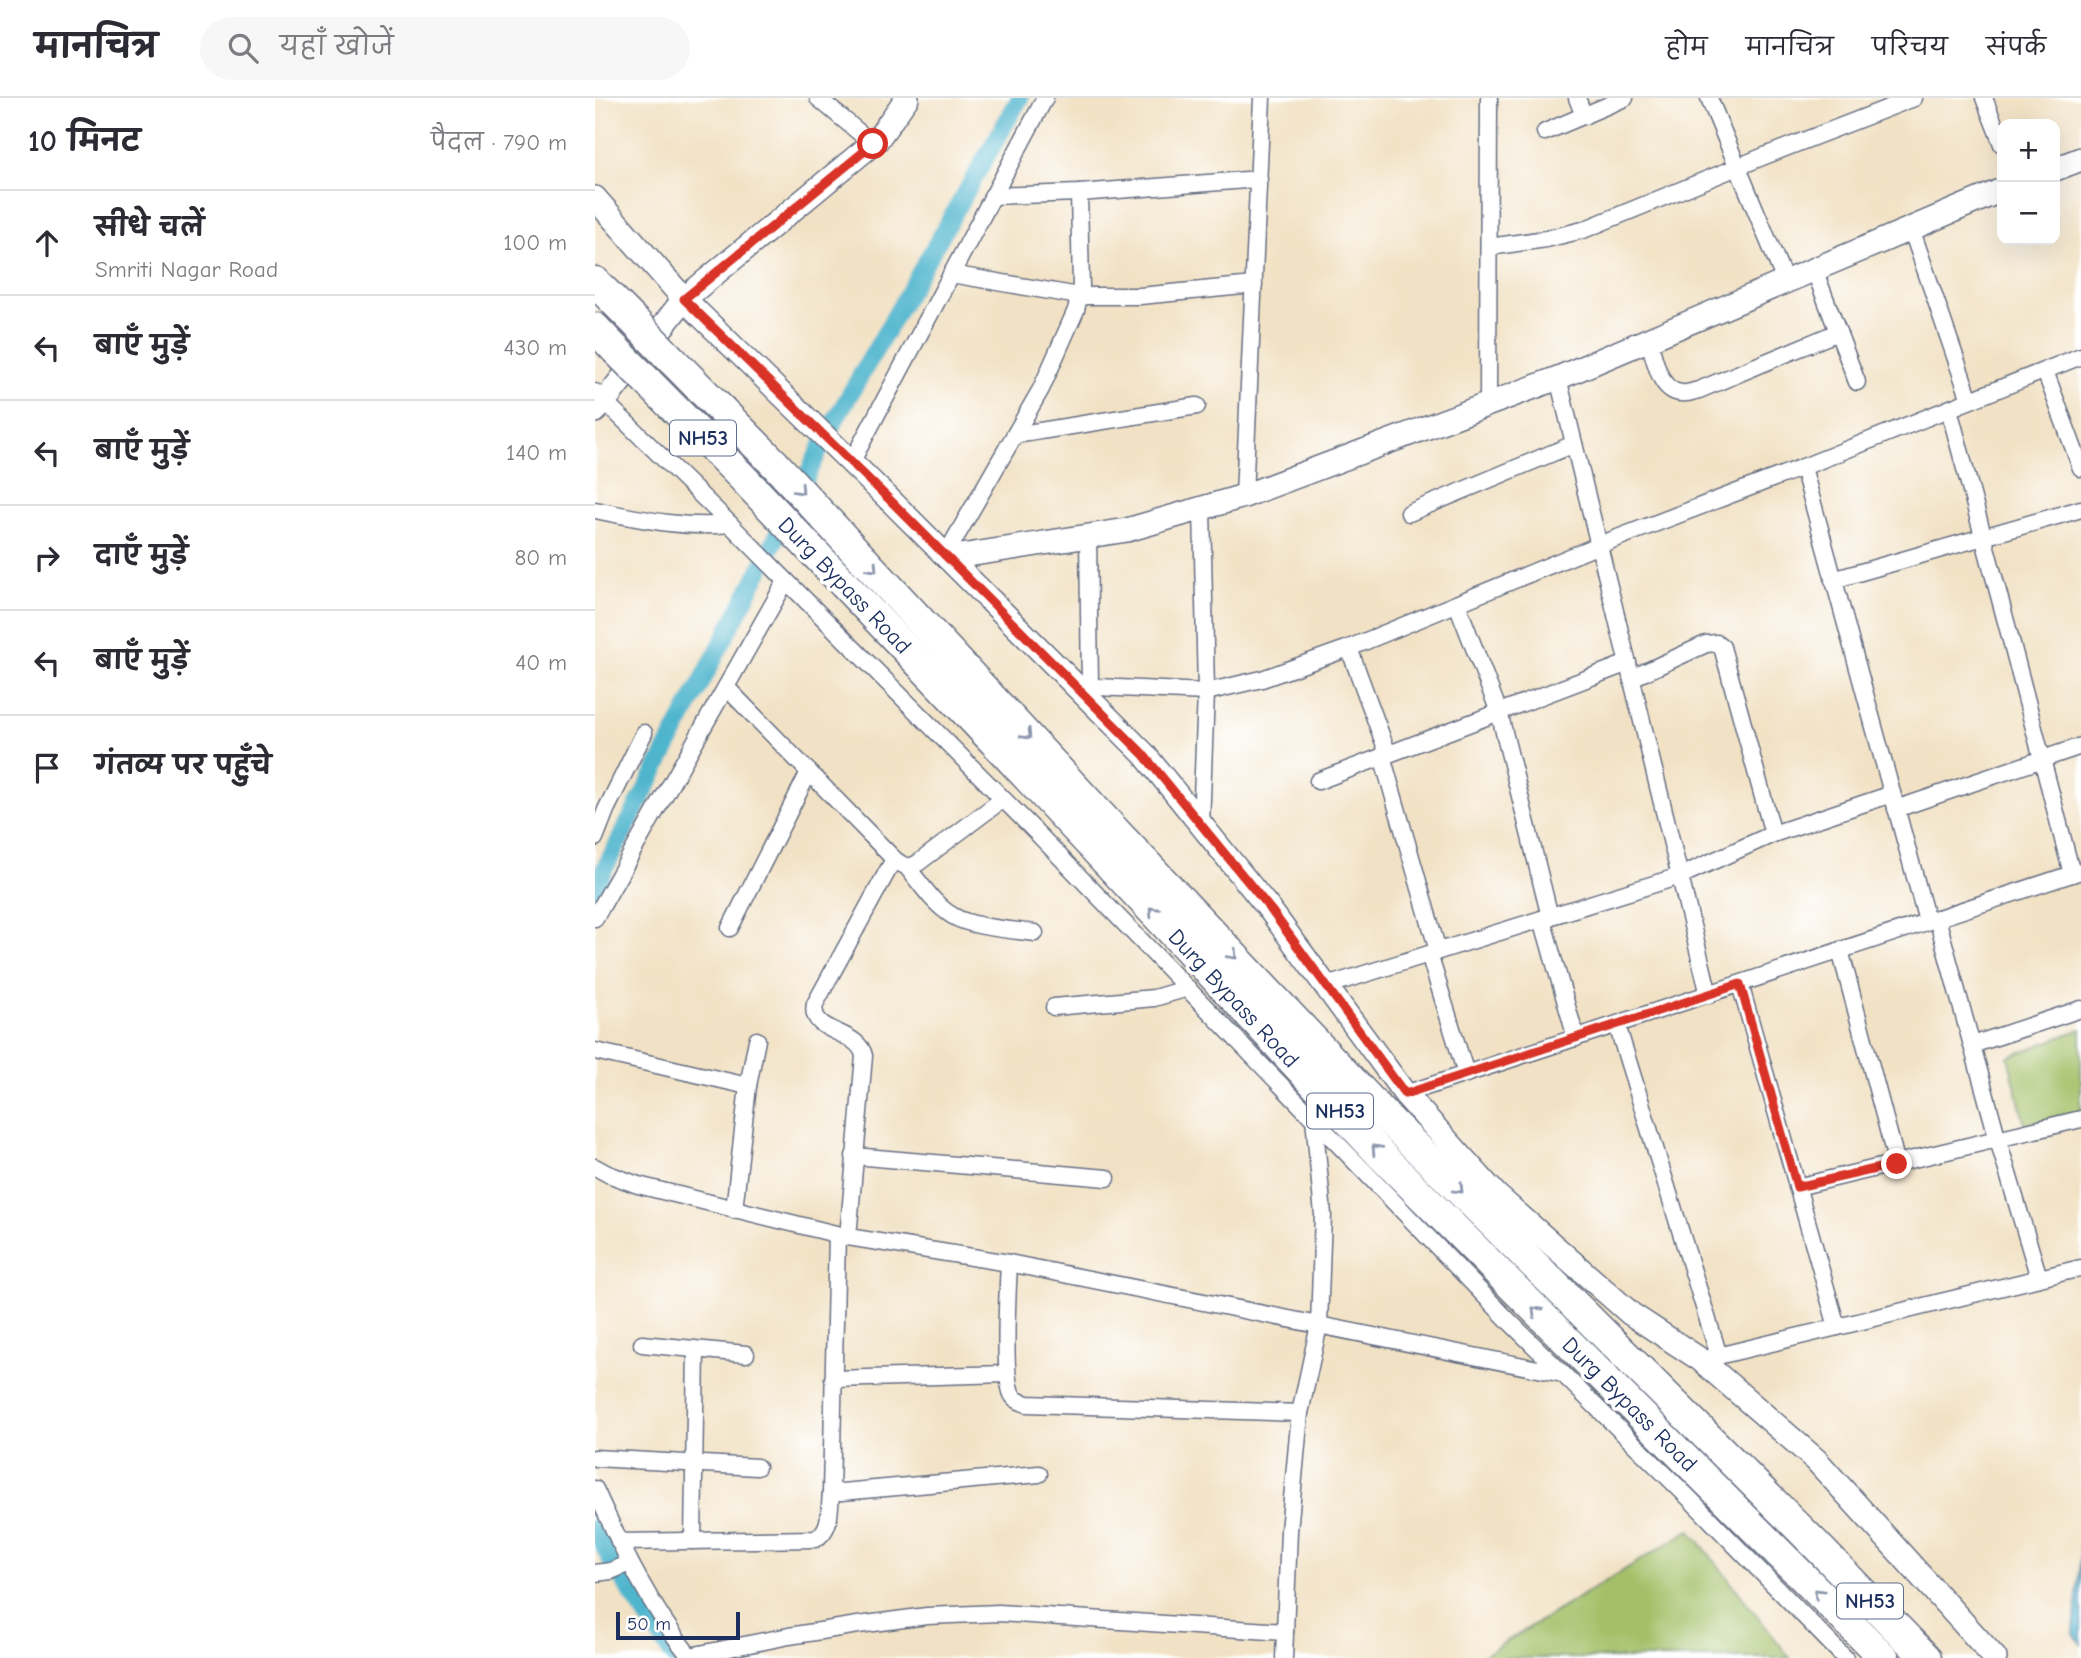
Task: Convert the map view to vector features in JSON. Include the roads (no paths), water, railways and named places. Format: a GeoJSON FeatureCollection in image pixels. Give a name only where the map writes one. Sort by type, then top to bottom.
{"type":"FeatureCollection","features":[{"type":"Feature","properties":{"kind":"highway","name":"Durg Bypass Road"},"geometry":{"type":"LineString","coordinates":[[595,282],[773,462],[1114,830],[1389,1120],[1926,1658]]}},
{"type":"Feature","properties":{"kind":"highway","name":"Durg Bypass Road"},"geometry":{"type":"LineString","coordinates":[[595,328],[1005,753],[1383,1157],[1884,1658]]}},
{"type":"Feature","properties":{"kind":"street"},"geometry":{"type":"LineString","coordinates":[[818,98],[873,144]]}},
{"type":"Feature","properties":{"kind":"street"},"geometry":{"type":"LineString","coordinates":[[907,98],[873,144],[684,299],[598,402],[730,524],[1188,988],[1511,1324],[1689,1498],[1845,1658]]}},
{"type":"Feature","properties":{"kind":"street"},"geometry":{"type":"LineString","coordinates":[[851,463],[1045,98]]}},
{"type":"Feature","properties":{"kind":"street"},"geometry":{"type":"LineString","coordinates":[[1244,496],[1262,98]]}},
{"type":"Feature","properties":{"kind":"street"},"geometry":{"type":"LineString","coordinates":[[1488,403],[1489,98]]}},
{"type":"Feature","properties":{"kind":"street"},"geometry":{"type":"LineString","coordinates":[[1577,98],[1584,116]]}},
{"type":"Feature","properties":{"kind":"street"},"geometry":{"type":"LineString","coordinates":[[1545,132],[1625,98]]}},
{"type":"Feature","properties":{"kind":"street"},"geometry":{"type":"LineString","coordinates":[[1709,98],[1786,281]]}},
{"type":"Feature","properties":{"kind":"street"},"geometry":{"type":"LineString","coordinates":[[1489,247],[1546,239],[1583,230],[1913,98]]}},
{"type":"Feature","properties":{"kind":"street"},"geometry":{"type":"LineString","coordinates":[[1984,98],[1997,131]]}},
{"type":"Feature","properties":{"kind":"street"},"geometry":{"type":"LineString","coordinates":[[2060,167],[2081,159]]}},
{"type":"Feature","properties":{"kind":"street"},"geometry":{"type":"LineString","coordinates":[[992,196],[1079,193],[1259,179]]}},
{"type":"Feature","properties":{"kind":"street"},"geometry":{"type":"LineString","coordinates":[[947,557],[1128,530],[1244,496],[1559,378],[1997,192]]}},
{"type":"Feature","properties":{"kind":"street"},"geometry":{"type":"LineString","coordinates":[[947,557],[1041,389],[1076,310],[1082,265],[1079,193]]}},
{"type":"Feature","properties":{"kind":"street"},"geometry":{"type":"LineString","coordinates":[[595,198],[684,299],[1083,686],[1143,754],[1271,910],[1405,1094],[1496,1195],[1631,1314],[1710,1358],[1816,1460],[1995,1658]]}},
{"type":"Feature","properties":{"kind":"street"},"geometry":{"type":"LineString","coordinates":[[1911,228],[1970,400]]}},
{"type":"Feature","properties":{"kind":"street"},"geometry":{"type":"LineString","coordinates":[[1814,269],[1857,382]]}},
{"type":"Feature","properties":{"kind":"street"},"geometry":{"type":"LineString","coordinates":[[951,274],[1079,296],[1140,296],[1254,285]]}},
{"type":"Feature","properties":{"kind":"street"},"geometry":{"type":"LineString","coordinates":[[1649,338],[1664,385],[1683,394],[1699,390],[1838,332]]}},
{"type":"Feature","properties":{"kind":"street"},"geometry":{"type":"LineString","coordinates":[[1083,686],[1206,692],[1262,679],[1349,648],[1599,545],[2081,356]]}},
{"type":"Feature","properties":{"kind":"street"},"geometry":{"type":"LineString","coordinates":[[2045,371],[2081,468]]}},
{"type":"Feature","properties":{"kind":"street"},"geometry":{"type":"LineString","coordinates":[[1559,378],[1709,995]]}},
{"type":"Feature","properties":{"kind":"street"},"geometry":{"type":"LineString","coordinates":[[1015,435],[1197,406]]}},
{"type":"Feature","properties":{"kind":"street"},"geometry":{"type":"LineString","coordinates":[[1405,1094],[2076,873],[2042,758],[1949,409]]}},
{"type":"Feature","properties":{"kind":"street"},"geometry":{"type":"LineString","coordinates":[[1409,513],[1574,444]]}},
{"type":"Feature","properties":{"kind":"street"},"geometry":{"type":"LineString","coordinates":[[1803,467],[1894,802],[1972,1045],[2039,1278]]}},
{"type":"Feature","properties":{"kind":"street"},"geometry":{"type":"LineString","coordinates":[[1201,825],[1206,692],[1202,508]]}},
{"type":"Feature","properties":{"kind":"street"},"geometry":{"type":"LineString","coordinates":[[1833,580],[2081,509]]}},
{"type":"Feature","properties":{"kind":"street"},"geometry":{"type":"LineString","coordinates":[[595,510],[684,526],[730,524]]}},
{"type":"Feature","properties":{"kind":"street"},"geometry":{"type":"LineString","coordinates":[[1083,686],[1089,536]]}},
{"type":"Feature","properties":{"kind":"street"},"geometry":{"type":"LineString","coordinates":[[595,918],[786,581]]}},
{"type":"Feature","properties":{"kind":"street"},"geometry":{"type":"LineString","coordinates":[[1457,604],[1499,712],[1576,1038]]}},
{"type":"Feature","properties":{"kind":"street"},"geometry":{"type":"LineString","coordinates":[[1318,780],[1499,712],[1630,671],[1706,643],[1717,643],[1722,648],[1773,834]]}},
{"type":"Feature","properties":{"kind":"street"},"geometry":{"type":"LineString","coordinates":[[1349,648],[1385,755],[1467,1074]]}},
{"type":"Feature","properties":{"kind":"street"},"geometry":{"type":"LineString","coordinates":[[726,687],[901,863],[935,901],[953,916],[965,922],[1035,933]]}},
{"type":"Feature","properties":{"kind":"street"},"geometry":{"type":"LineString","coordinates":[[595,838],[601,809],[644,733]]}},
{"type":"Feature","properties":{"kind":"street"},"geometry":{"type":"LineString","coordinates":[[1326,986],[1680,876],[1773,834],[1894,802],[2081,746]]}},
{"type":"Feature","properties":{"kind":"street"},"geometry":{"type":"LineString","coordinates":[[730,928],[809,772]]}},
{"type":"Feature","properties":{"kind":"street"},"geometry":{"type":"LineString","coordinates":[[901,863],[918,863],[1003,799]]}},
{"type":"Feature","properties":{"kind":"street"},"geometry":{"type":"LineString","coordinates":[[619,1542],[815,1538],[826,1530],[831,1493],[833,1379],[843,1236],[864,1056],[862,1048],[818,1021],[813,1011],[901,863]]}},
{"type":"Feature","properties":{"kind":"street"},"geometry":{"type":"LineString","coordinates":[[1840,950],[1897,1164]]}},
{"type":"Feature","properties":{"kind":"street"},"geometry":{"type":"LineString","coordinates":[[1740,984],[1837,1327]]}},
{"type":"Feature","properties":{"kind":"street"},"geometry":{"type":"LineString","coordinates":[[1053,1007],[1154,998],[1188,988]]}},
{"type":"Feature","properties":{"kind":"street"},"geometry":{"type":"LineString","coordinates":[[1972,1045],[2081,1009]]}},
{"type":"Feature","properties":{"kind":"street"},"geometry":{"type":"LineString","coordinates":[[1617,1025],[1710,1358]]}},
{"type":"Feature","properties":{"kind":"street"},"geometry":{"type":"LineString","coordinates":[[734,1210],[748,1086],[757,1040]]}},
{"type":"Feature","properties":{"kind":"street"},"geometry":{"type":"LineString","coordinates":[[595,1051],[748,1086]]}},
{"type":"Feature","properties":{"kind":"street"},"geometry":{"type":"LineString","coordinates":[[1284,1658],[1289,1531],[1300,1413],[1319,1325],[1323,1215],[1314,1118]]}},
{"type":"Feature","properties":{"kind":"street"},"geometry":{"type":"LineString","coordinates":[[1797,1187],[2081,1119]]}},
{"type":"Feature","properties":{"kind":"street"},"geometry":{"type":"LineString","coordinates":[[854,1156],[1107,1178]]}},
{"type":"Feature","properties":{"kind":"street"},"geometry":{"type":"LineString","coordinates":[[595,1167],[638,1185],[843,1236],[1009,1262],[1563,1374]]}},
{"type":"Feature","properties":{"kind":"street"},"geometry":{"type":"LineString","coordinates":[[1009,1262],[1007,1374],[1013,1397],[1027,1404],[1300,1413]]}},
{"type":"Feature","properties":{"kind":"street"},"geometry":{"type":"LineString","coordinates":[[1710,1358],[2081,1268]]}},
{"type":"Feature","properties":{"kind":"street"},"geometry":{"type":"LineString","coordinates":[[642,1344],[746,1354]]}},
{"type":"Feature","properties":{"kind":"street"},"geometry":{"type":"LineString","coordinates":[[693,1541],[697,1350]]}},
{"type":"Feature","properties":{"kind":"street"},"geometry":{"type":"LineString","coordinates":[[833,1379],[1007,1374]]}},
{"type":"Feature","properties":{"kind":"street"},"geometry":{"type":"LineString","coordinates":[[595,1458],[757,1467]]}},
{"type":"Feature","properties":{"kind":"street"},"geometry":{"type":"LineString","coordinates":[[831,1493],[1039,1474]]}},
{"type":"Feature","properties":{"kind":"street"},"geometry":{"type":"LineString","coordinates":[[595,1489],[630,1563],[655,1607],[690,1657],[789,1636],[951,1615],[999,1614],[1285,1632]]}},
{"type":"Feature","properties":{"kind":"street"},"geometry":{"type":"LineString","coordinates":[[595,1573],[611,1571],[630,1563]]}},
{"type":"Feature","properties":{"kind":"water"},"geometry":{"type":"Polygon","coordinates":[[[2081,1544],[2081,1644],[2074,1634],[2081,1544]]]}},
{"type":"Feature","properties":{"kind":"waterway"},"geometry":{"type":"LineString","coordinates":[[595,887],[830,429],[1020,98]]}},
{"type":"Feature","properties":{"kind":"waterway"},"geometry":{"type":"LineString","coordinates":[[595,1527],[612,1563]]}},
{"type":"Feature","properties":{"kind":"waterway"},"geometry":{"type":"LineString","coordinates":[[620,1576],[675,1658]]}}]}
